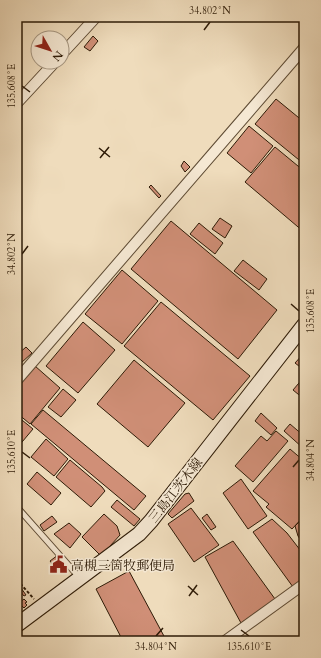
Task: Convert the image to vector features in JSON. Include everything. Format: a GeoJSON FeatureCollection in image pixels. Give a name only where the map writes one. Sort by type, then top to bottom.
{"type":"FeatureCollection","features":[{"type":"Feature","properties":{"kind":"main road","name":"三島江茨木線"},"geometry":{"type":"LineString","coordinates":[[17,625],[139,534],[151,521],[304,326]]}},
{"type":"Feature","properties":{"kind":"street"},"geometry":{"type":"LineString","coordinates":[[70,45],[96,17]]}},
{"type":"Feature","properties":{"kind":"street"},"geometry":{"type":"LineString","coordinates":[[17,380],[304,48]]}},
{"type":"Feature","properties":{"kind":"street"},"geometry":{"type":"LineString","coordinates":[[17,103],[48,70]]}},
{"type":"Feature","properties":{"kind":"street"},"geometry":{"type":"LineString","coordinates":[[225,641],[304,584]]}},
{"type":"Feature","properties":{"kind":"lane"},"geometry":{"type":"LineString","coordinates":[[17,507],[80,578]]}},
{"type":"Feature","properties":{"kind":"path"},"geometry":{"type":"LineString","coordinates":[[17,580],[31,598],[43,606]]}},
{"type":"Feature","properties":{"kind":"path"},"geometry":{"type":"LineString","coordinates":[[17,597],[21,602]]}},
{"type":"Feature","properties":{"kind":"building"},"geometry":{"type":"Polygon","coordinates":[[[93,36],[98,41],[90,51],[84,47],[93,36]]]}},
{"type":"Feature","properties":{"kind":"building"},"geometry":{"type":"Polygon","coordinates":[[[276,99],[304,122],[304,164],[255,124],[276,99]]]}},
{"type":"Feature","properties":{"kind":"building"},"geometry":{"type":"Polygon","coordinates":[[[249,126],[273,146],[251,173],[227,153],[249,126]]]}},
{"type":"Feature","properties":{"kind":"building"},"geometry":{"type":"Polygon","coordinates":[[[275,147],[304,171],[304,232],[245,182],[275,147]]]}},
{"type":"Feature","properties":{"kind":"building"},"geometry":{"type":"Polygon","coordinates":[[[184,161],[190,167],[185,172],[181,166],[184,161]]]}},
{"type":"Feature","properties":{"kind":"building"},"geometry":{"type":"Polygon","coordinates":[[[151,185],[161,196],[159,198],[149,187],[151,185]]]}},
{"type":"Feature","properties":{"kind":"building"},"geometry":{"type":"Polygon","coordinates":[[[220,218],[232,226],[225,238],[212,229],[220,218]]]}},
{"type":"Feature","properties":{"kind":"building"},"geometry":{"type":"Polygon","coordinates":[[[171,221],[277,310],[238,359],[131,269],[171,221]]]}},
{"type":"Feature","properties":{"kind":"building"},"geometry":{"type":"Polygon","coordinates":[[[199,223],[223,243],[215,254],[190,234],[199,223]]]}},
{"type":"Feature","properties":{"kind":"building"},"geometry":{"type":"Polygon","coordinates":[[[243,260],[267,279],[259,290],[234,271],[243,260]]]}},
{"type":"Feature","properties":{"kind":"building"},"geometry":{"type":"Polygon","coordinates":[[[122,270],[158,301],[122,344],[85,314],[122,270]]]}},
{"type":"Feature","properties":{"kind":"building"},"geometry":{"type":"Polygon","coordinates":[[[161,302],[250,376],[213,420],[124,346],[161,302]]]}},
{"type":"Feature","properties":{"kind":"building"},"geometry":{"type":"Polygon","coordinates":[[[83,322],[115,350],[78,393],[46,366],[83,322]]]}},
{"type":"Feature","properties":{"kind":"building"},"geometry":{"type":"Polygon","coordinates":[[[26,347],[32,353],[21,363],[17,358],[17,355],[26,347]]]}},
{"type":"Feature","properties":{"kind":"building"},"geometry":{"type":"Polygon","coordinates":[[[304,353],[304,370],[295,363],[304,353]]]}},
{"type":"Feature","properties":{"kind":"building"},"geometry":{"type":"Polygon","coordinates":[[[134,360],[185,403],[148,447],[97,404],[134,360]]]}},
{"type":"Feature","properties":{"kind":"building"},"geometry":{"type":"Polygon","coordinates":[[[35,366],[60,388],[30,424],[17,413],[17,388],[35,366]]]}},
{"type":"Feature","properties":{"kind":"building"},"geometry":{"type":"Polygon","coordinates":[[[304,377],[304,399],[293,390],[304,377]]]}},
{"type":"Feature","properties":{"kind":"building"},"geometry":{"type":"Polygon","coordinates":[[[63,389],[76,400],[61,417],[48,407],[63,389]]]}},
{"type":"Feature","properties":{"kind":"building"},"geometry":{"type":"Polygon","coordinates":[[[43,410],[146,496],[134,510],[31,424],[43,410]]]}},
{"type":"Feature","properties":{"kind":"building"},"geometry":{"type":"Polygon","coordinates":[[[261,413],[277,428],[271,435],[255,421],[261,413]]]}},
{"type":"Feature","properties":{"kind":"building"},"geometry":{"type":"Polygon","coordinates":[[[17,416],[33,429],[17,448],[17,416]]]}},
{"type":"Feature","properties":{"kind":"building"},"geometry":{"type":"Polygon","coordinates":[[[290,424],[304,436],[303,448],[284,431],[290,424]]]}},
{"type":"Feature","properties":{"kind":"building"},"geometry":{"type":"Polygon","coordinates":[[[276,431],[288,441],[253,482],[235,466],[261,436],[267,441],[276,431]]]}},
{"type":"Feature","properties":{"kind":"building"},"geometry":{"type":"Polygon","coordinates":[[[46,439],[68,459],[54,476],[31,457],[46,439]]]}},
{"type":"Feature","properties":{"kind":"building"},"geometry":{"type":"Polygon","coordinates":[[[290,449],[304,461],[304,516],[292,529],[266,507],[269,504],[253,491],[290,449]]]}},
{"type":"Feature","properties":{"kind":"building"},"geometry":{"type":"Polygon","coordinates":[[[70,460],[105,491],[91,507],[56,477],[70,460]]]}},
{"type":"Feature","properties":{"kind":"building"},"geometry":{"type":"Polygon","coordinates":[[[37,472],[61,493],[51,505],[27,484],[37,472]]]}},
{"type":"Feature","properties":{"kind":"building"},"geometry":{"type":"Polygon","coordinates":[[[241,479],[267,516],[248,529],[223,493],[241,479]]]}},
{"type":"Feature","properties":{"kind":"building"},"geometry":{"type":"Polygon","coordinates":[[[189,493],[194,501],[172,518],[168,514],[185,494],[189,493]]]}},
{"type":"Feature","properties":{"kind":"building"},"geometry":{"type":"Polygon","coordinates":[[[117,500],[140,519],[134,526],[111,507],[117,500]]]}},
{"type":"Feature","properties":{"kind":"building"},"geometry":{"type":"Polygon","coordinates":[[[191,508],[219,545],[194,562],[168,524],[191,508]]]}},
{"type":"Feature","properties":{"kind":"building"},"geometry":{"type":"Polygon","coordinates":[[[104,514],[117,526],[120,535],[101,556],[82,537],[104,514]]]}},
{"type":"Feature","properties":{"kind":"building"},"geometry":{"type":"Polygon","coordinates":[[[207,514],[216,527],[211,530],[202,518],[207,514]]]}},
{"type":"Feature","properties":{"kind":"building"},"geometry":{"type":"Polygon","coordinates":[[[52,516],[57,522],[44,531],[40,525],[52,516]]]}},
{"type":"Feature","properties":{"kind":"building"},"geometry":{"type":"Polygon","coordinates":[[[304,517],[304,543],[298,536],[295,526],[304,517]]]}},
{"type":"Feature","properties":{"kind":"building"},"geometry":{"type":"Polygon","coordinates":[[[272,519],[287,533],[304,555],[304,578],[293,587],[253,532],[272,519]]]}},
{"type":"Feature","properties":{"kind":"building"},"geometry":{"type":"Polygon","coordinates":[[[69,523],[81,534],[70,548],[54,534],[69,523]]]}},
{"type":"Feature","properties":{"kind":"building"},"geometry":{"type":"Polygon","coordinates":[[[233,541],[275,599],[241,623],[205,557],[233,541]]]}},
{"type":"Feature","properties":{"kind":"building"},"geometry":{"type":"Polygon","coordinates":[[[58,555],[66,565],[58,571],[50,561],[58,555]]]}},
{"type":"Feature","properties":{"kind":"building"},"geometry":{"type":"Polygon","coordinates":[[[129,571],[165,638],[160,641],[123,641],[96,589],[129,571]]]}},
{"type":"Feature","properties":{"kind":"building"},"geometry":{"type":"Polygon","coordinates":[[[21,588],[26,595],[24,596],[19,590],[21,588]]]}},
{"type":"Feature","properties":{"kind":"building"},"geometry":{"type":"Polygon","coordinates":[[[24,599],[27,602],[25,603],[27,605],[24,608],[22,606],[20,607],[18,604],[24,599]]]}},
{"type":"Feature","properties":{"kind":"place","name":"高槻三箇牧郵便局"},"geometry":{"type":"Point","coordinates":[58,565]}}]}
